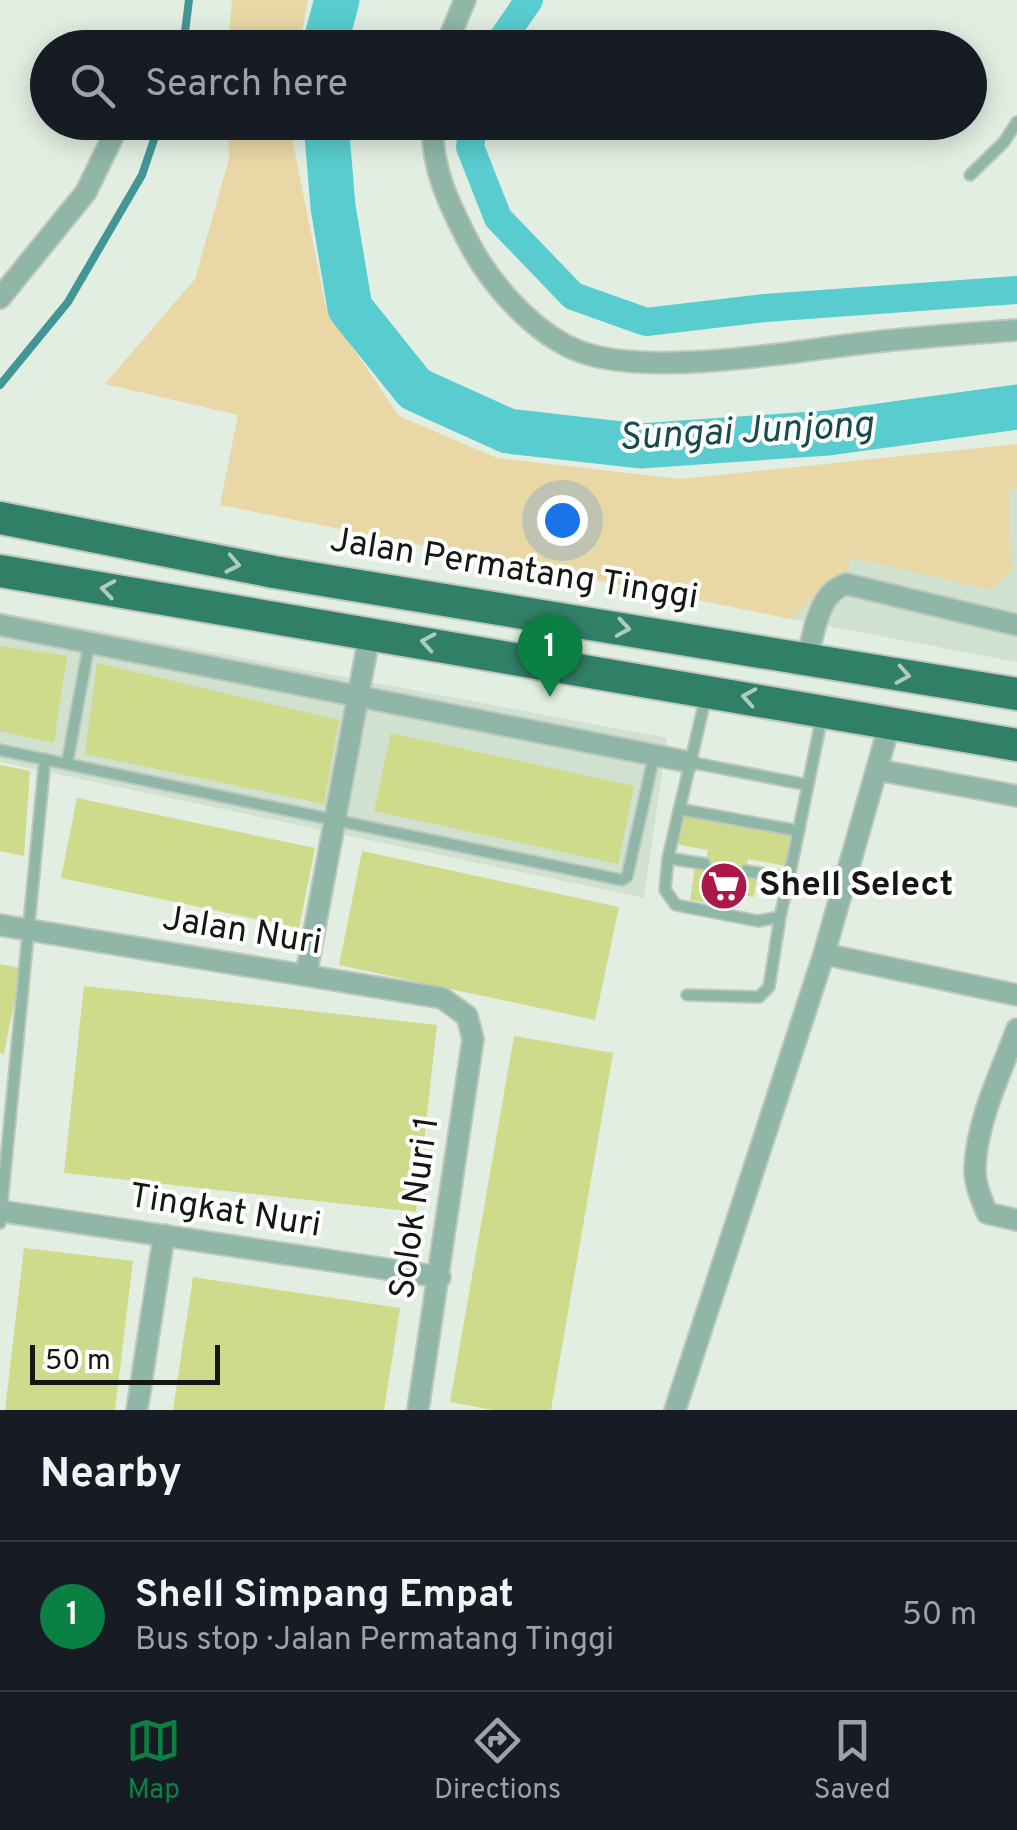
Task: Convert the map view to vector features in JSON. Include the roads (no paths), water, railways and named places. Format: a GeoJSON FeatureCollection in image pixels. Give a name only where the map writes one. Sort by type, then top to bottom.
{"type":"FeatureCollection","features":[{"type":"Feature","properties":{"kind":"highway","name":"Jalan Permatang Tinggi"},"geometry":{"type":"LineString","coordinates":[[0,518],[274,572],[1017,694]]}},
{"type":"Feature","properties":{"kind":"highway"},"geometry":{"type":"LineString","coordinates":[[0,571],[1017,745]]}},
{"type":"Feature","properties":{"kind":"street"},"geometry":{"type":"LineString","coordinates":[[452,30],[465,0]]}},
{"type":"Feature","properties":{"kind":"street"},"geometry":{"type":"LineString","coordinates":[[0,298],[86,192],[111,140]]}},
{"type":"Feature","properties":{"kind":"street"},"geometry":{"type":"LineString","coordinates":[[432,140],[446,200],[482,266],[532,320],[560,342],[588,355],[623,362],[696,361],[1017,330]]}},
{"type":"Feature","properties":{"kind":"street"},"geometry":{"type":"LineString","coordinates":[[807,658],[824,600],[832,589],[846,584],[1017,625]]}},
{"type":"Feature","properties":{"kind":"street"},"geometry":{"type":"LineString","coordinates":[[0,625],[689,762]]}},
{"type":"Feature","properties":{"kind":"street"},"geometry":{"type":"LineString","coordinates":[[306,975],[370,632]]}},
{"type":"Feature","properties":{"kind":"street"},"geometry":{"type":"LineString","coordinates":[[675,1410],[824,954],[890,723]]}},
{"type":"Feature","properties":{"kind":"street"},"geometry":{"type":"LineString","coordinates":[[878,770],[1017,796]]}},
{"type":"Feature","properties":{"kind":"street","name":"Jalan Nuri"},"geometry":{"type":"LineString","coordinates":[[0,924],[442,998],[467,1016]]}},
{"type":"Feature","properties":{"kind":"street"},"geometry":{"type":"LineString","coordinates":[[824,954],[1017,995]]}},
{"type":"Feature","properties":{"kind":"street","name":"Solok Nuri 1"},"geometry":{"type":"LineString","coordinates":[[418,1410],[473,1039],[467,1016]]}},
{"type":"Feature","properties":{"kind":"street"},"geometry":{"type":"LineString","coordinates":[[1017,1029],[982,1130],[975,1168],[987,1213],[1017,1220]]}},
{"type":"Feature","properties":{"kind":"street","name":"Tingkat Nuri"},"geometry":{"type":"LineString","coordinates":[[1,1211],[440,1277]]}},
{"type":"Feature","properties":{"kind":"street"},"geometry":{"type":"LineString","coordinates":[[137,1410],[164,1236]]}},
{"type":"Feature","properties":{"kind":"lane"},"geometry":{"type":"LineString","coordinates":[[970,174],[1004,142],[1017,122]]}},
{"type":"Feature","properties":{"kind":"lane"},"geometry":{"type":"LineString","coordinates":[[67,764],[89,644]]}},
{"type":"Feature","properties":{"kind":"lane"},"geometry":{"type":"LineString","coordinates":[[708,690],[668,858],[666,890],[676,905],[758,920],[780,918]]}},
{"type":"Feature","properties":{"kind":"lane"},"geometry":{"type":"LineString","coordinates":[[686,995],[759,997],[769,987],[823,710]]}},
{"type":"Feature","properties":{"kind":"lane"},"geometry":{"type":"LineString","coordinates":[[0,750],[622,880],[628,877],[654,756]]}},
{"type":"Feature","properties":{"kind":"lane"},"geometry":{"type":"LineString","coordinates":[[0,1223],[44,759]]}},
{"type":"Feature","properties":{"kind":"lane"},"geometry":{"type":"LineString","coordinates":[[689,762],[808,785]]}},
{"type":"Feature","properties":{"kind":"lane"},"geometry":{"type":"LineString","coordinates":[[679,809],[798,831]]}},
{"type":"Feature","properties":{"kind":"lane"},"geometry":{"type":"LineString","coordinates":[[668,858],[705,864]]}},
{"type":"Feature","properties":{"kind":"lane"},"geometry":{"type":"LineString","coordinates":[[746,871],[789,878]]}},
{"type":"Feature","properties":{"kind":"lane"},"geometry":{"type":"LineString","coordinates":[[0,1069],[15,1071]]}},
{"type":"Feature","properties":{"kind":"waterway"},"geometry":{"type":"LineString","coordinates":[[185,30],[189,0]]}},
{"type":"Feature","properties":{"kind":"waterway","name":"Sungai Junjong"},"geometry":{"type":"LineString","coordinates":[[329,30],[337,0]]}},
{"type":"Feature","properties":{"kind":"waterway"},"geometry":{"type":"LineString","coordinates":[[508,30],[529,0]]}},
{"type":"Feature","properties":{"kind":"waterway"},"geometry":{"type":"LineString","coordinates":[[0,385],[68,302],[142,175],[154,140]]}},
{"type":"Feature","properties":{"kind":"waterway","name":"Sungai Junjong"},"geometry":{"type":"LineString","coordinates":[[327,140],[333,207],[350,308],[415,389],[508,431],[640,446],[828,433],[1017,407]]}},
{"type":"Feature","properties":{"kind":"waterway"},"geometry":{"type":"LineString","coordinates":[[471,140],[470,147],[498,218],[573,296],[646,322],[765,308],[1017,290]]}},
{"type":"Feature","properties":{"kind":"place","name":"Shell Simpang Empat"},"geometry":{"type":"Point","coordinates":[550,697]}},
{"type":"Feature","properties":{"kind":"place","name":"Shell Select"},"geometry":{"type":"Point","coordinates":[724,886]}}]}
